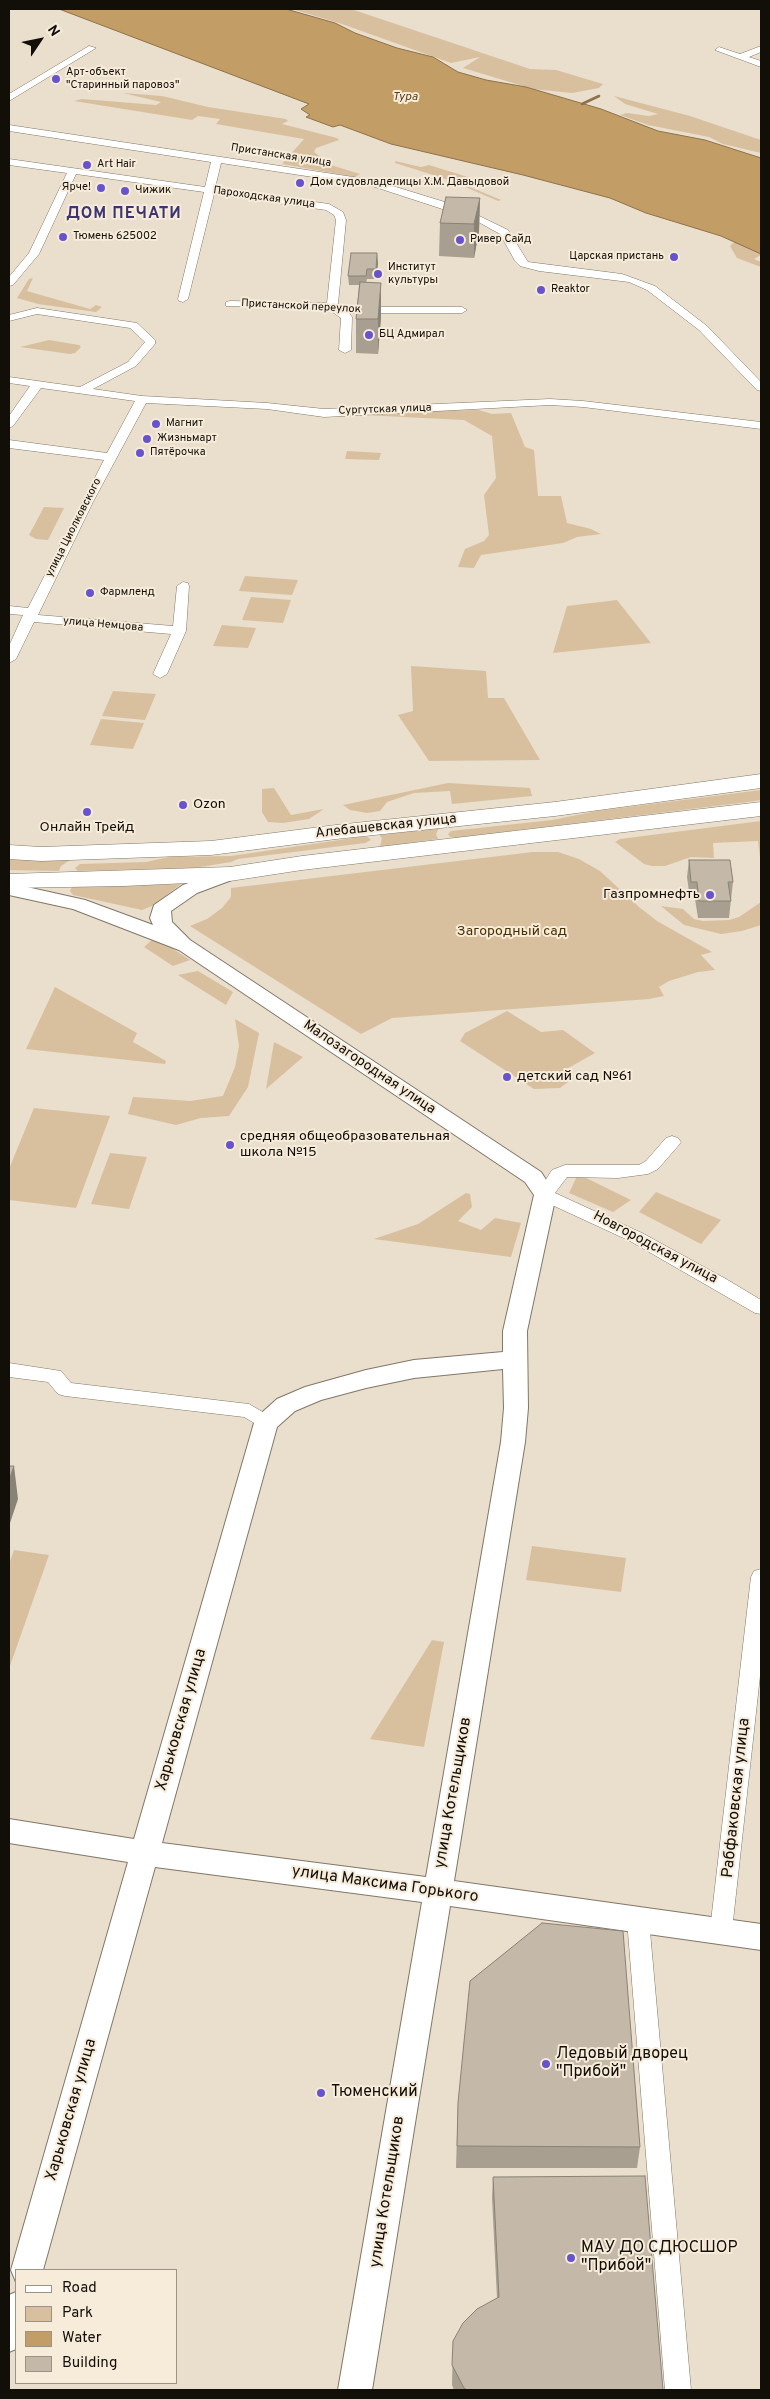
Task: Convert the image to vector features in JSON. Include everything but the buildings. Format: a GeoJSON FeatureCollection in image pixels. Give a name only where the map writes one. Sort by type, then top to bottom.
{"type":"FeatureCollection","features":[{"type":"Feature","properties":{"kind":"main road","name":"Алебашевская улица"},"geometry":{"type":"LineString","coordinates":[[9,852],[41,854],[212,848],[761,781]]}},
{"type":"Feature","properties":{"kind":"main road","name":"Алебашевская улица"},"geometry":{"type":"LineString","coordinates":[[64,883],[69,872],[124,879],[230,874],[302,863],[761,809]]}},
{"type":"Feature","properties":{"kind":"main road"},"geometry":{"type":"LineString","coordinates":[[499,840],[481,838],[453,840],[447,839],[442,833],[449,828],[497,822],[527,811]]}},
{"type":"Feature","properties":{"kind":"main road"},"geometry":{"type":"LineString","coordinates":[[302,863],[327,852],[368,846],[376,841],[370,835],[348,835],[336,832]]}},
{"type":"Feature","properties":{"kind":"main road"},"geometry":{"type":"LineString","coordinates":[[9,881],[64,883],[72,862],[141,857],[161,851]]}},
{"type":"Feature","properties":{"kind":"street"},"geometry":{"type":"LineString","coordinates":[[9,98],[92,48]]}},
{"type":"Feature","properties":{"kind":"street"},"geometry":{"type":"LineString","coordinates":[[740,57],[761,49]]}},
{"type":"Feature","properties":{"kind":"street"},"geometry":{"type":"LineString","coordinates":[[719,50],[761,64]]}},
{"type":"Feature","properties":{"kind":"street","name":"Пристанская улица"},"geometry":{"type":"LineString","coordinates":[[9,128],[373,183],[457,209],[477,217],[504,232],[520,261],[524,264],[539,268],[610,275],[640,282],[660,294],[703,328],[761,388]]}},
{"type":"Feature","properties":{"kind":"street"},"geometry":{"type":"LineString","coordinates":[[183,299],[217,158]]}},
{"type":"Feature","properties":{"kind":"street","name":"Пароходская улица"},"geometry":{"type":"LineString","coordinates":[[9,162],[320,205],[339,214],[339,243],[332,306]]}},
{"type":"Feature","properties":{"kind":"street"},"geometry":{"type":"LineString","coordinates":[[9,283],[34,254],[73,171]]}},
{"type":"Feature","properties":{"kind":"street","name":"Пристанской переулок"},"geometry":{"type":"LineString","coordinates":[[230,304],[332,306],[345,310],[462,310]]}},
{"type":"Feature","properties":{"kind":"street"},"geometry":{"type":"LineString","coordinates":[[332,306],[346,317],[345,350]]}},
{"type":"Feature","properties":{"kind":"street"},"geometry":{"type":"LineString","coordinates":[[9,318],[37,311],[134,325],[151,342],[132,364],[82,390]]}},
{"type":"Feature","properties":{"kind":"street","name":"Сургутская улица"},"geometry":{"type":"LineString","coordinates":[[9,380],[142,399],[324,413],[550,402],[583,404],[761,426]]}},
{"type":"Feature","properties":{"kind":"street"},"geometry":{"type":"LineString","coordinates":[[9,424],[38,384]]}},
{"type":"Feature","properties":{"kind":"street","name":"улица Циолковского"},"geometry":{"type":"LineString","coordinates":[[9,659],[110,457],[142,399]]}},
{"type":"Feature","properties":{"kind":"street"},"geometry":{"type":"LineString","coordinates":[[9,444],[110,457]]}},
{"type":"Feature","properties":{"kind":"street"},"geometry":{"type":"LineString","coordinates":[[160,674],[179,631],[183,586]]}},
{"type":"Feature","properties":{"kind":"street","name":"улица Немцова"},"geometry":{"type":"LineString","coordinates":[[9,610],[30,615],[179,631]]}},
{"type":"Feature","properties":{"kind":"street","name":"Малозагородная улица"},"geometry":{"type":"LineString","coordinates":[[230,874],[190,889],[161,909],[160,918],[164,925],[186,946],[533,1177],[545,1195]]}},
{"type":"Feature","properties":{"kind":"street","name":"Малозагородная улица"},"geometry":{"type":"LineString","coordinates":[[9,889],[64,883],[139,926],[186,946]]}},
{"type":"Feature","properties":{"kind":"street"},"geometry":{"type":"LineString","coordinates":[[545,1195],[558,1174],[565,1171],[618,1172],[642,1170],[652,1165],[672,1142]]}},
{"type":"Feature","properties":{"kind":"street","name":"Новгородская улица"},"geometry":{"type":"LineString","coordinates":[[545,1195],[636,1237],[761,1308]]}},
{"type":"Feature","properties":{"kind":"street","name":"улица Котельщиков"},"geometry":{"type":"LineString","coordinates":[[355,2390],[385,2217],[436,1891],[446,1851],[513,1442],[516,1408],[515,1331],[545,1195]]}},
{"type":"Feature","properties":{"kind":"street"},"geometry":{"type":"LineString","coordinates":[[9,1370],[54,1376],[65,1389],[249,1411],[266,1423],[286,1405],[314,1393],[414,1369],[516,1359]]}},
{"type":"Feature","properties":{"kind":"street","name":"Харьковская улица"},"geometry":{"type":"LineString","coordinates":[[27,2269],[266,1423]]}},
{"type":"Feature","properties":{"kind":"street","name":"Рабфаковская улица"},"geometry":{"type":"LineString","coordinates":[[721,1930],[761,1577]]}},
{"type":"Feature","properties":{"kind":"street","name":"улица Максима Горького"},"geometry":{"type":"LineString","coordinates":[[9,1832],[144,1853],[436,1891],[761,1937]]}},
{"type":"Feature","properties":{"kind":"street"},"geometry":{"type":"LineString","coordinates":[[638,1920],[678,2390]]}},
{"type":"Feature","properties":{"kind":"street"},"geometry":{"type":"LineString","coordinates":[[9,2335],[15,2312]]}},
{"type":"Feature","properties":{"kind":"green space"},"geometry":{"type":"Polygon","coordinates":[[[292,9],[351,9],[530,69],[556,70],[603,84],[599,88],[572,93],[533,89],[463,68],[480,57],[451,63],[342,24],[292,9]]]}},
{"type":"Feature","properties":{"kind":"green space"},"geometry":{"type":"Polygon","coordinates":[[[123,93],[162,96],[208,107],[286,119],[288,121],[282,124],[337,138],[339,140],[316,148],[314,152],[331,165],[360,174],[355,177],[282,164],[304,139],[216,124],[220,119],[198,116],[192,120],[74,101],[82,99],[156,105],[161,102],[123,93]]]}},
{"type":"Feature","properties":{"kind":"green space"},"geometry":{"type":"Polygon","coordinates":[[[614,96],[690,116],[761,140],[761,153],[723,144],[709,137],[648,125],[620,115],[627,113],[649,116],[658,114],[625,104],[614,96]]]}},
{"type":"Feature","properties":{"kind":"green space"},"geometry":{"type":"Polygon","coordinates":[[[395,161],[421,167],[429,165],[471,178],[475,181],[470,187],[501,200],[498,201],[449,180],[395,163],[395,161]]]}},
{"type":"Feature","properties":{"kind":"green space"},"geometry":{"type":"Polygon","coordinates":[[[735,241],[761,249],[761,255],[754,259],[761,262],[761,267],[737,258],[730,246],[735,241]]]}},
{"type":"Feature","properties":{"kind":"green space"},"geometry":{"type":"Polygon","coordinates":[[[33,278],[27,291],[90,309],[96,305],[102,307],[96,312],[38,304],[17,298],[29,279],[33,278]]]}},
{"type":"Feature","properties":{"kind":"green space"},"geometry":{"type":"Polygon","coordinates":[[[49,340],[79,345],[81,347],[75,353],[70,354],[20,347],[49,340]]]}},
{"type":"Feature","properties":{"kind":"green space"},"geometry":{"type":"Polygon","coordinates":[[[479,410],[492,414],[511,413],[525,447],[534,450],[538,496],[561,496],[567,523],[591,529],[601,534],[577,537],[563,543],[481,555],[474,568],[458,567],[465,549],[484,541],[489,535],[484,495],[496,478],[492,436],[464,420],[363,415],[420,411],[479,410]]]}},
{"type":"Feature","properties":{"kind":"green space"},"geometry":{"type":"Polygon","coordinates":[[[347,451],[381,453],[379,460],[345,459],[347,451]]]}},
{"type":"Feature","properties":{"kind":"green space"},"geometry":{"type":"Polygon","coordinates":[[[44,507],[64,508],[48,540],[36,539],[29,535],[44,507]]]}},
{"type":"Feature","properties":{"kind":"green space"},"geometry":{"type":"Polygon","coordinates":[[[245,576],[298,580],[292,595],[239,591],[245,576]]]}},
{"type":"Feature","properties":{"kind":"green space"},"geometry":{"type":"Polygon","coordinates":[[[251,597],[291,600],[283,623],[242,620],[251,597]]]}},
{"type":"Feature","properties":{"kind":"green space"},"geometry":{"type":"Polygon","coordinates":[[[617,600],[651,643],[553,653],[567,606],[617,600]]]}},
{"type":"Feature","properties":{"kind":"green space"},"geometry":{"type":"Polygon","coordinates":[[[222,625],[256,628],[248,648],[213,646],[222,625]]]}},
{"type":"Feature","properties":{"kind":"green space"},"geometry":{"type":"Polygon","coordinates":[[[411,666],[486,671],[488,698],[504,698],[540,760],[429,761],[398,715],[413,711],[411,666]]]}},
{"type":"Feature","properties":{"kind":"green space"},"geometry":{"type":"Polygon","coordinates":[[[113,691],[156,694],[145,720],[102,716],[113,691]]]}},
{"type":"Feature","properties":{"kind":"green space"},"geometry":{"type":"Polygon","coordinates":[[[101,719],[144,723],[133,749],[90,745],[101,719]]]}},
{"type":"Feature","properties":{"kind":"green space"},"geometry":{"type":"Polygon","coordinates":[[[448,783],[530,788],[532,796],[452,804],[450,791],[414,793],[387,802],[380,811],[367,813],[350,810],[343,805],[448,783]]]}},
{"type":"Feature","properties":{"kind":"green space"},"geometry":{"type":"Polygon","coordinates":[[[274,788],[291,815],[324,809],[309,819],[283,823],[268,822],[262,812],[262,789],[274,788]]]}},
{"type":"Feature","properties":{"kind":"green space"},"geometry":{"type":"Polygon","coordinates":[[[761,790],[761,800],[748,802],[455,838],[450,837],[448,834],[451,831],[552,820],[597,811],[761,790]]]}},
{"type":"Feature","properties":{"kind":"green space"},"geometry":{"type":"Polygon","coordinates":[[[761,821],[760,857],[758,841],[713,843],[714,858],[691,857],[665,866],[652,866],[644,864],[615,842],[620,839],[761,821]]]}},
{"type":"Feature","properties":{"kind":"green space"},"geometry":{"type":"Polygon","coordinates":[[[439,828],[436,834],[438,839],[380,847],[382,838],[379,835],[439,828]]]}},
{"type":"Feature","properties":{"kind":"green space"},"geometry":{"type":"Polygon","coordinates":[[[368,837],[371,840],[365,843],[238,859],[231,862],[194,868],[78,871],[75,868],[80,864],[146,862],[169,857],[231,856],[368,837]]]}},
{"type":"Feature","properties":{"kind":"green space","name":"Загородный сад"},"geometry":{"type":"Polygon","coordinates":[[[533,852],[558,852],[579,859],[600,871],[657,921],[712,952],[701,955],[715,970],[698,972],[669,981],[659,987],[664,996],[649,999],[392,1018],[361,1034],[190,926],[207,919],[222,908],[231,897],[231,888],[533,852]]]}},
{"type":"Feature","properties":{"kind":"green space"},"geometry":{"type":"Polygon","coordinates":[[[9,860],[70,860],[61,866],[59,871],[9,870],[9,860]]]}},
{"type":"Feature","properties":{"kind":"green space"},"geometry":{"type":"Polygon","coordinates":[[[181,884],[152,906],[142,910],[73,895],[70,891],[72,887],[181,884]]]}},
{"type":"Feature","properties":{"kind":"green space"},"geometry":{"type":"Polygon","coordinates":[[[761,902],[761,925],[742,931],[721,934],[684,925],[661,906],[683,909],[694,919],[703,921],[729,920],[739,917],[761,902]]]}},
{"type":"Feature","properties":{"kind":"green space"},"geometry":{"type":"Polygon","coordinates":[[[155,937],[190,960],[173,966],[144,947],[155,937]]]}},
{"type":"Feature","properties":{"kind":"green space"},"geometry":{"type":"Polygon","coordinates":[[[198,971],[233,992],[226,1005],[178,975],[198,971]]]}},
{"type":"Feature","properties":{"kind":"green space"},"geometry":{"type":"Polygon","coordinates":[[[55,987],[137,1033],[133,1042],[166,1061],[165,1064],[26,1049],[55,987]]]}},
{"type":"Feature","properties":{"kind":"green space"},"geometry":{"type":"Polygon","coordinates":[[[507,1011],[541,1032],[563,1030],[595,1053],[563,1071],[572,1079],[560,1088],[534,1089],[460,1041],[465,1033],[507,1011]]]}},
{"type":"Feature","properties":{"kind":"green space"},"geometry":{"type":"Polygon","coordinates":[[[235,1019],[259,1033],[248,1087],[229,1116],[201,1118],[176,1125],[128,1114],[133,1097],[190,1101],[223,1096],[235,1067],[239,1046],[235,1019]]]}},
{"type":"Feature","properties":{"kind":"green space"},"geometry":{"type":"Polygon","coordinates":[[[274,1042],[303,1057],[266,1089],[274,1042]]]}},
{"type":"Feature","properties":{"kind":"green space"},"geometry":{"type":"Polygon","coordinates":[[[34,1108],[110,1116],[76,1208],[9,1200],[9,1169],[34,1108]]]}},
{"type":"Feature","properties":{"kind":"green space"},"geometry":{"type":"Polygon","coordinates":[[[110,1153],[147,1157],[129,1209],[91,1204],[110,1153]]]}},
{"type":"Feature","properties":{"kind":"green space"},"geometry":{"type":"Polygon","coordinates":[[[578,1174],[631,1200],[613,1212],[569,1193],[578,1174]]]}},
{"type":"Feature","properties":{"kind":"green space"},"geometry":{"type":"Polygon","coordinates":[[[656,1192],[721,1220],[701,1244],[639,1212],[656,1192]]]}},
{"type":"Feature","properties":{"kind":"green space"},"geometry":{"type":"Polygon","coordinates":[[[466,1193],[470,1194],[472,1207],[458,1221],[481,1230],[495,1218],[521,1223],[511,1257],[374,1239],[418,1224],[466,1193]]]}},
{"type":"Feature","properties":{"kind":"green space"},"geometry":{"type":"Polygon","coordinates":[[[532,1546],[626,1558],[621,1592],[526,1580],[532,1546]]]}},
{"type":"Feature","properties":{"kind":"green space"},"geometry":{"type":"Polygon","coordinates":[[[14,1550],[49,1555],[10,1666],[9,1564],[14,1550]]]}},
{"type":"Feature","properties":{"kind":"green space"},"geometry":{"type":"Polygon","coordinates":[[[432,1640],[444,1642],[424,1747],[370,1739],[432,1640]]]}},
{"type":"Feature","properties":{"kind":"water","name":"Тура"},"geometry":{"type":"Polygon","coordinates":[[[59,9],[286,9],[335,23],[355,33],[397,48],[433,57],[458,72],[486,80],[526,87],[601,109],[658,131],[705,140],[761,158],[761,254],[721,236],[646,213],[610,198],[523,175],[391,144],[340,125],[333,127],[306,117],[310,115],[301,109],[309,104],[59,9]]]}},
{"type":"Feature","properties":{"kind":"waterway"},"geometry":{"type":"LineString","coordinates":[[582,104],[599,96]]}},
{"type":"Feature","properties":{"kind":"place","name":"Арт-объект \"Старинный паровоз\""},"geometry":{"type":"Point","coordinates":[56,79]}},
{"type":"Feature","properties":{"kind":"place","name":"Art Hair"},"geometry":{"type":"Point","coordinates":[87,165]}},
{"type":"Feature","properties":{"kind":"place","name":"Дом судовладелицы Х.М. Давыдовой"},"geometry":{"type":"Point","coordinates":[300,183]}},
{"type":"Feature","properties":{"kind":"place","name":"Ярче!"},"geometry":{"type":"Point","coordinates":[101,188]}},
{"type":"Feature","properties":{"kind":"place","name":"Чижик"},"geometry":{"type":"Point","coordinates":[125,191]}},
{"type":"Feature","properties":{"kind":"place","name":"Тюмень 625002"},"geometry":{"type":"Point","coordinates":[63,237]}},
{"type":"Feature","properties":{"kind":"place","name":"Ривер Сайд"},"geometry":{"type":"Point","coordinates":[460,240]}},
{"type":"Feature","properties":{"kind":"place","name":"Царская пристань"},"geometry":{"type":"Point","coordinates":[674,257]}},
{"type":"Feature","properties":{"kind":"place","name":"Институт культуры"},"geometry":{"type":"Point","coordinates":[378,274]}},
{"type":"Feature","properties":{"kind":"place","name":"Reaktor"},"geometry":{"type":"Point","coordinates":[541,290]}},
{"type":"Feature","properties":{"kind":"place","name":"БЦ Адмирал"},"geometry":{"type":"Point","coordinates":[369,335]}},
{"type":"Feature","properties":{"kind":"place","name":"Магнит"},"geometry":{"type":"Point","coordinates":[156,424]}},
{"type":"Feature","properties":{"kind":"place","name":"Жизньмарт"},"geometry":{"type":"Point","coordinates":[147,439]}},
{"type":"Feature","properties":{"kind":"place","name":"Пятёрочка"},"geometry":{"type":"Point","coordinates":[140,453]}},
{"type":"Feature","properties":{"kind":"place","name":"Фармленд"},"geometry":{"type":"Point","coordinates":[90,593]}},
{"type":"Feature","properties":{"kind":"place","name":"Ozon"},"geometry":{"type":"Point","coordinates":[183,805]}},
{"type":"Feature","properties":{"kind":"place","name":"Онлайн Трейд"},"geometry":{"type":"Point","coordinates":[87,812]}},
{"type":"Feature","properties":{"kind":"place","name":"Газпромнефть"},"geometry":{"type":"Point","coordinates":[710,895]}},
{"type":"Feature","properties":{"kind":"place","name":"детский сад №61"},"geometry":{"type":"Point","coordinates":[507,1077]}},
{"type":"Feature","properties":{"kind":"place","name":"средняя общеобразовательная школа №15"},"geometry":{"type":"Point","coordinates":[230,1145]}},
{"type":"Feature","properties":{"kind":"place","name":"Ледовый дворец \"Прибой\""},"geometry":{"type":"Point","coordinates":[546,2064]}},
{"type":"Feature","properties":{"kind":"place","name":"Тюменский"},"geometry":{"type":"Point","coordinates":[321,2093]}},
{"type":"Feature","properties":{"kind":"place","name":"МАУ ДО СДЮСШОР \"Прибой\""},"geometry":{"type":"Point","coordinates":[571,2258]}},
{"type":"Feature","properties":{"kind":"district","name":"ДОМ ПЕЧАТИ"},"geometry":{"type":"Point","coordinates":[124,215]}}]}
